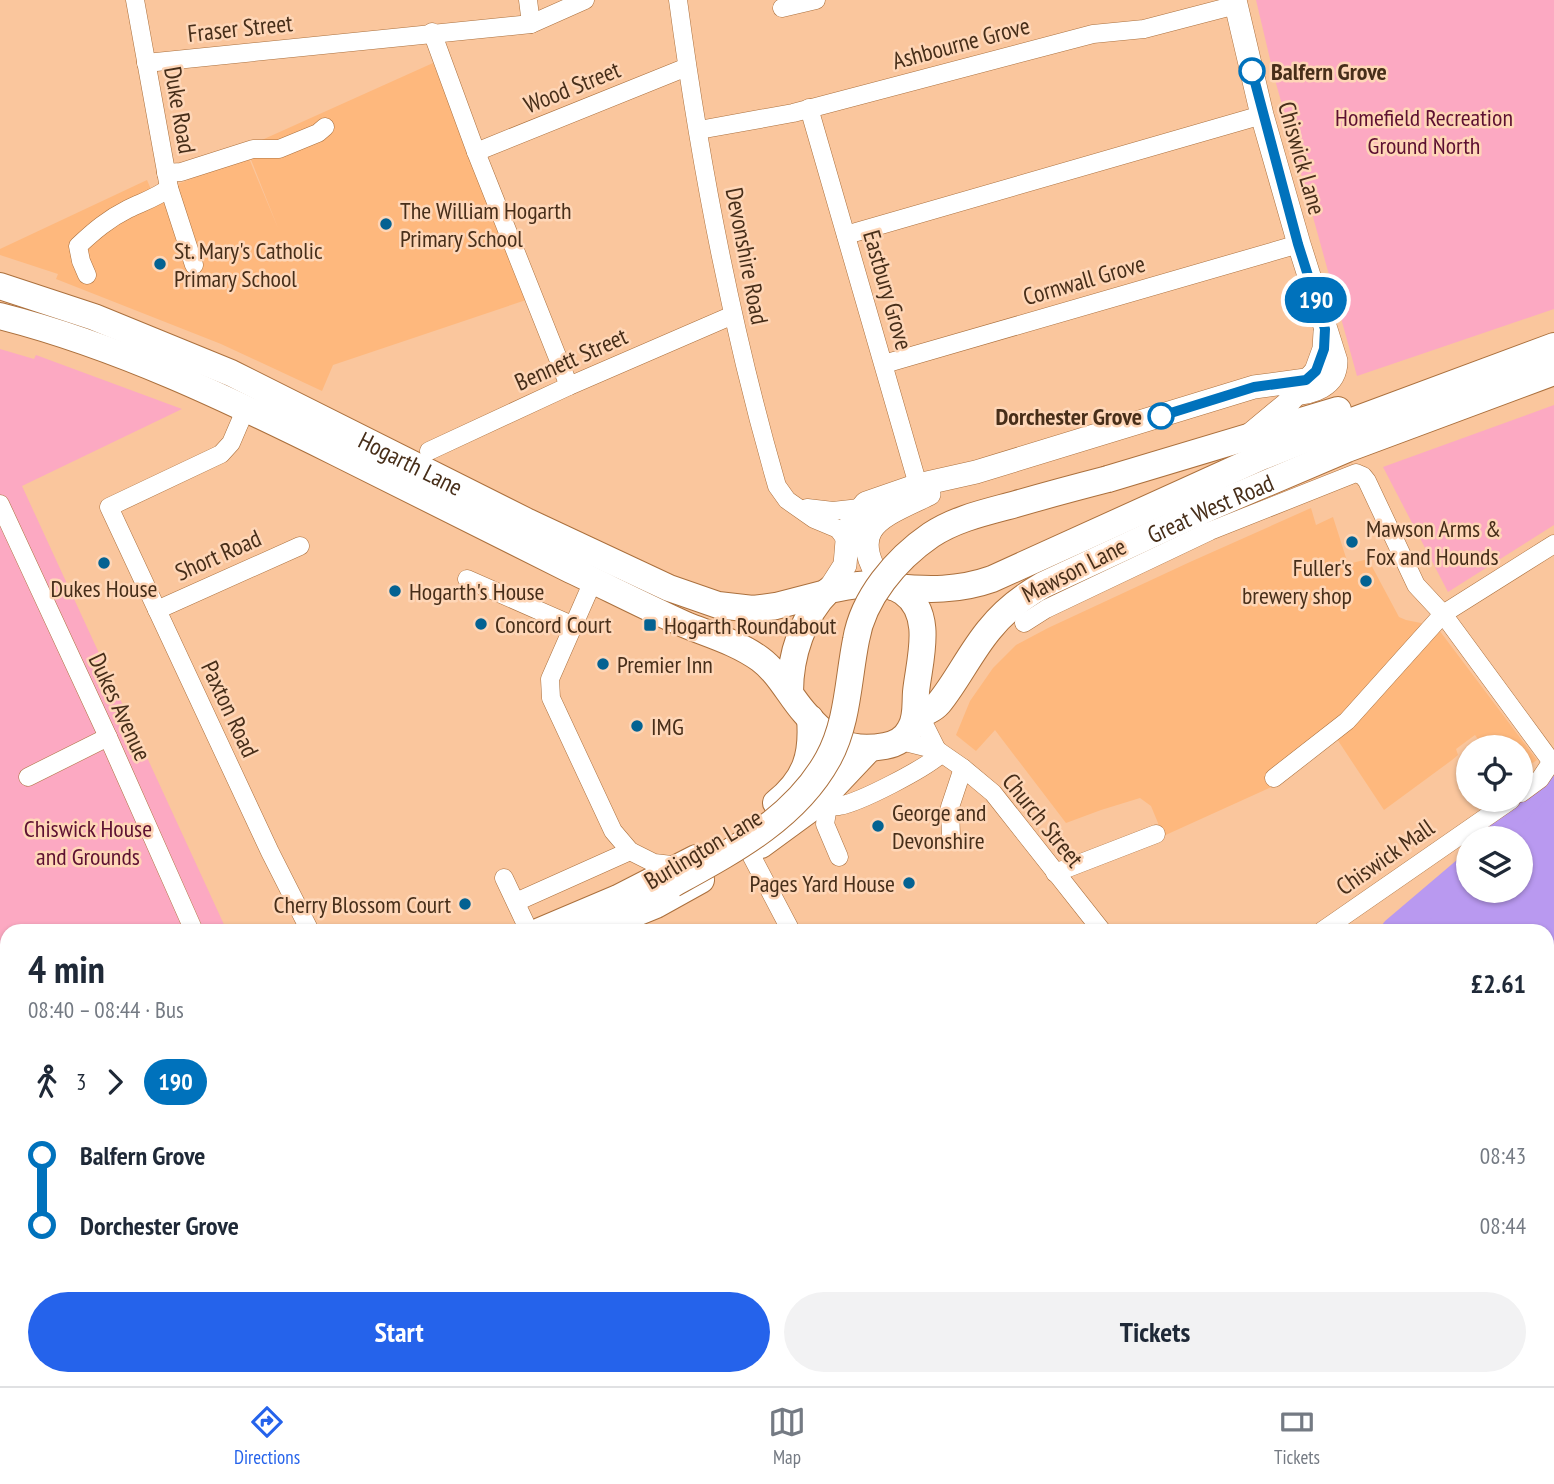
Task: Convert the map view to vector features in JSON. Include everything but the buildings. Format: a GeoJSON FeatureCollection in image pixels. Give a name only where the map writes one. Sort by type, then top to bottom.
{"type":"FeatureCollection","features":[{"type":"Feature","properties":{"kind":"highway","name":"Hogarth Lane"},"geometry":{"type":"LineString","coordinates":[[0,286],[94,317],[231,373],[528,523],[669,588],[718,605],[753,609],[776,606],[828,592]]}},
{"type":"Feature","properties":{"kind":"highway","name":"Hogarth Lane"},"geometry":{"type":"LineString","coordinates":[[0,316],[85,342],[246,408],[646,607],[741,648],[761,660],[790,692]]}},
{"type":"Feature","properties":{"kind":"highway"},"geometry":{"type":"LineString","coordinates":[[582,924],[760,832],[796,802],[829,757],[843,720],[856,637],[862,618],[881,583],[906,556],[932,535],[960,520],[1345,408],[1554,340]]}},
{"type":"Feature","properties":{"kind":"highway","name":"Great West Road"},"geometry":{"type":"LineString","coordinates":[[888,586],[930,590],[957,589],[992,579],[1261,457],[1554,346]]}},
{"type":"Feature","properties":{"kind":"highway","name":"Great West Road"},"geometry":{"type":"LineString","coordinates":[[915,717],[938,704],[989,630],[1025,596],[1217,516],[1347,449],[1554,372]]}},
{"type":"Feature","properties":{"kind":"highway"},"geometry":{"type":"LineString","coordinates":[[860,584],[888,586],[904,593],[920,618],[923,633],[915,717],[910,730],[901,741],[869,749],[844,745],[829,737],[790,692],[796,648],[810,617],[828,592],[860,584]]}},
{"type":"Feature","properties":{"kind":"highway","name":"Burlington Lane"},"geometry":{"type":"LineString","coordinates":[[557,924],[676,875],[788,794],[799,780],[810,754],[810,718]]}},
{"type":"Feature","properties":{"kind":"highway","name":"Burlington Lane"},"geometry":{"type":"LineString","coordinates":[[613,924],[656,905],[750,853],[822,805],[869,749]]}},
{"type":"Feature","properties":{"kind":"main road","name":"Chiswick Lane"},"geometry":{"type":"LineString","coordinates":[[1235,3],[1262,115],[1325,329],[1321,360],[1316,371],[1266,423],[1241,439]]}},
{"type":"Feature","properties":{"kind":"main road"},"geometry":{"type":"LineString","coordinates":[[828,592],[845,565],[846,541],[852,520],[860,508],[874,499],[918,485],[976,472],[1254,387],[1301,387]]}},
{"type":"Feature","properties":{"kind":"main road"},"geometry":{"type":"LineString","coordinates":[[888,586],[870,562],[867,540],[873,525],[885,514],[976,472]]}},
{"type":"Feature","properties":{"kind":"street","name":"Duke Road"},"geometry":{"type":"LineString","coordinates":[[135,0],[167,181],[194,265]]}},
{"type":"Feature","properties":{"kind":"street"},"geometry":{"type":"LineString","coordinates":[[528,0],[531,24]]}},
{"type":"Feature","properties":{"kind":"street","name":"Fraser Street"},"geometry":{"type":"LineString","coordinates":[[146,63],[531,24],[585,0]]}},
{"type":"Feature","properties":{"kind":"street","name":"Devonshire Road"},"geometry":{"type":"LineString","coordinates":[[678,0],[723,272],[749,387],[777,486],[787,500],[814,519],[838,529],[846,541]]}},
{"type":"Feature","properties":{"kind":"street"},"geometry":{"type":"LineString","coordinates":[[782,8],[816,0]]}},
{"type":"Feature","properties":{"kind":"street","name":"Ashbourne Grove"},"geometry":{"type":"LineString","coordinates":[[699,130],[809,108],[1093,34],[1144,29],[1235,3]]}},
{"type":"Feature","properties":{"kind":"street"},"geometry":{"type":"LineString","coordinates":[[432,32],[476,152],[569,386]]}},
{"type":"Feature","properties":{"kind":"street","name":"Wood Street"},"geometry":{"type":"LineString","coordinates":[[476,152],[687,67]]}},
{"type":"Feature","properties":{"kind":"street","name":"Eastbury Grove"},"geometry":{"type":"LineString","coordinates":[[809,108],[918,485]]}},
{"type":"Feature","properties":{"kind":"street"},"geometry":{"type":"LineString","coordinates":[[846,235],[1262,115]]}},
{"type":"Feature","properties":{"kind":"street"},"geometry":{"type":"LineString","coordinates":[[87,275],[80,261],[78,246],[101,224],[131,207],[157,197],[167,181],[181,172],[253,149],[279,149],[318,133],[325,127]]}},
{"type":"Feature","properties":{"kind":"street","name":"Cornwall Grove"},"geometry":{"type":"LineString","coordinates":[[884,364],[1298,244]]}},
{"type":"Feature","properties":{"kind":"street","name":"Bennett Street"},"geometry":{"type":"LineString","coordinates":[[429,451],[569,386],[733,315]]}},
{"type":"Feature","properties":{"kind":"street","name":"Paxton Road"},"geometry":{"type":"LineString","coordinates":[[246,408],[231,443],[221,454],[109,507],[270,852],[306,924]]}},
{"type":"Feature","properties":{"kind":"street","name":"Mawson Lane"},"geometry":{"type":"LineString","coordinates":[[1024,623],[1217,516],[1350,475],[1363,475],[1416,585],[1443,614]]}},
{"type":"Feature","properties":{"kind":"street","name":"Dukes Avenue"},"geometry":{"type":"LineString","coordinates":[[0,504],[191,924]]}},
{"type":"Feature","properties":{"kind":"street"},"geometry":{"type":"LineString","coordinates":[[800,508],[833,511],[860,508]]}},
{"type":"Feature","properties":{"kind":"street"},"geometry":{"type":"LineString","coordinates":[[1274,778],[1348,721],[1443,614],[1554,544]]}},
{"type":"Feature","properties":{"kind":"street","name":"Short Road"},"geometry":{"type":"LineString","coordinates":[[157,610],[300,546]]}},
{"type":"Feature","properties":{"kind":"street"},"geometry":{"type":"LineString","coordinates":[[467,579],[574,626]]}},
{"type":"Feature","properties":{"kind":"street"},"geometry":{"type":"LineString","coordinates":[[593,581],[550,679],[551,698],[613,831],[630,851],[676,875]]}},
{"type":"Feature","properties":{"kind":"street"},"geometry":{"type":"LineString","coordinates":[[1443,614],[1553,762],[1533,784]]}},
{"type":"Feature","properties":{"kind":"street","name":"Church Street"},"geometry":{"type":"LineString","coordinates":[[915,717],[926,728],[939,752]]}},
{"type":"Feature","properties":{"kind":"street"},"geometry":{"type":"LineString","coordinates":[[28,777],[108,737]]}},
{"type":"Feature","properties":{"kind":"street","name":"Church Street"},"geometry":{"type":"LineString","coordinates":[[901,741],[939,752],[993,793],[1096,924]]}},
{"type":"Feature","properties":{"kind":"street","name":"Burlington Lane"},"geometry":{"type":"LineString","coordinates":[[822,805],[852,803],[915,772],[939,752]]}},
{"type":"Feature","properties":{"kind":"street"},"geometry":{"type":"LineString","coordinates":[[951,837],[950,807],[963,768]]}},
{"type":"Feature","properties":{"kind":"street"},"geometry":{"type":"LineString","coordinates":[[822,805],[825,824],[839,857]]}},
{"type":"Feature","properties":{"kind":"street","name":"Chiswick Mall"},"geometry":{"type":"LineString","coordinates":[[1332,924],[1494,812]]}},
{"type":"Feature","properties":{"kind":"street"},"geometry":{"type":"LineString","coordinates":[[1055,873],[1156,834]]}},
{"type":"Feature","properties":{"kind":"street"},"geometry":{"type":"LineString","coordinates":[[516,902],[630,851]]}},
{"type":"Feature","properties":{"kind":"street"},"geometry":{"type":"LineString","coordinates":[[750,853],[787,924]]}},
{"type":"Feature","properties":{"kind":"street"},"geometry":{"type":"LineString","coordinates":[[504,878],[526,924]]}},
{"type":"Feature","properties":{"kind":"shaded area"},"geometry":{"type":"Polygon","coordinates":[[[433,63],[526,300],[333,365],[322,391],[221,344],[56,279],[58,274],[0,255],[0,249],[147,180],[153,194],[248,156],[278,228],[246,147],[433,63]]]}},
{"type":"Feature","properties":{"kind":"shaded area"},"geometry":{"type":"Polygon","coordinates":[[[1311,508],[1316,525],[1333,517],[1348,564],[1368,559],[1399,617],[1436,626],[1518,735],[1456,735],[1456,757],[1384,810],[1337,739],[1280,783],[1159,838],[1158,823],[1151,806],[1140,798],[1066,823],[995,730],[976,751],[956,735],[970,701],[993,668],[1016,645],[1311,508]]]}},
{"type":"Feature","properties":{"kind":"shaded area"},"geometry":{"type":"Polygon","coordinates":[[[1554,778],[1554,924],[1403,924],[1456,879],[1456,903],[1533,903],[1533,826],[1500,826],[1514,812],[1533,812],[1533,794],[1554,778]]]}},
{"type":"Feature","properties":{"kind":"green space","name":"Homefield Recreation Ground North"},"geometry":{"type":"Polygon","coordinates":[[[1256,0],[1554,0],[1554,309],[1357,376],[1274,76],[1256,0]]]}},
{"type":"Feature","properties":{"kind":"green space","name":"Chiswick House and Grounds"},"geometry":{"type":"Polygon","coordinates":[[[0,349],[34,359],[36,355],[182,409],[22,486],[224,924],[0,924],[0,349]]]}},
{"type":"Feature","properties":{"kind":"green space"},"geometry":{"type":"Polygon","coordinates":[[[1554,405],[1554,525],[1448,592],[1383,467],[1554,405]]]}},
{"type":"Feature","properties":{"kind":"waterway"},"geometry":{"type":"LineString","coordinates":[[1500,826],[1538,789],[1554,778]]}},
{"type":"Feature","properties":{"kind":"waterway"},"geometry":{"type":"LineString","coordinates":[[1403,924],[1456,879]]}},
{"type":"Feature","properties":{"kind":"bus line","name":"190"},"geometry":{"type":"LineString","coordinates":[[1161,416],[1254,387],[1306,380],[1316,371],[1324,349],[1325,329],[1298,244],[1252,71]]}},
{"type":"Feature","properties":{"kind":"place","name":"Balfern Grove"},"geometry":{"type":"Point","coordinates":[1252,71]}},
{"type":"Feature","properties":{"kind":"place","name":"The William Hogarth Primary School"},"geometry":{"type":"Point","coordinates":[386,224]}},
{"type":"Feature","properties":{"kind":"place","name":"St. Mary's Catholic Primary School"},"geometry":{"type":"Point","coordinates":[160,264]}},
{"type":"Feature","properties":{"kind":"place","name":"Dorchester Grove"},"geometry":{"type":"Point","coordinates":[1161,416]}},
{"type":"Feature","properties":{"kind":"place","name":"Mawson Arms & Fox and Hounds"},"geometry":{"type":"Point","coordinates":[1352,542]}},
{"type":"Feature","properties":{"kind":"place","name":"Dukes House"},"geometry":{"type":"Point","coordinates":[104,563]}},
{"type":"Feature","properties":{"kind":"place","name":"Fuller's brewery shop"},"geometry":{"type":"Point","coordinates":[1366,581]}},
{"type":"Feature","properties":{"kind":"place","name":"Hogarth's House"},"geometry":{"type":"Point","coordinates":[395,591]}},
{"type":"Feature","properties":{"kind":"place","name":"Concord Court"},"geometry":{"type":"Point","coordinates":[481,624]}},
{"type":"Feature","properties":{"kind":"place","name":"Hogarth Roundabout"},"geometry":{"type":"Point","coordinates":[650,625]}},
{"type":"Feature","properties":{"kind":"place","name":"Premier Inn"},"geometry":{"type":"Point","coordinates":[603,664]}},
{"type":"Feature","properties":{"kind":"place","name":"IMG"},"geometry":{"type":"Point","coordinates":[637,726]}},
{"type":"Feature","properties":{"kind":"place","name":"George and Devonshire"},"geometry":{"type":"Point","coordinates":[878,826]}},
{"type":"Feature","properties":{"kind":"place","name":"Pages Yard House"},"geometry":{"type":"Point","coordinates":[909,883]}},
{"type":"Feature","properties":{"kind":"place","name":"Cherry Blossom Court"},"geometry":{"type":"Point","coordinates":[465,904]}}]}
